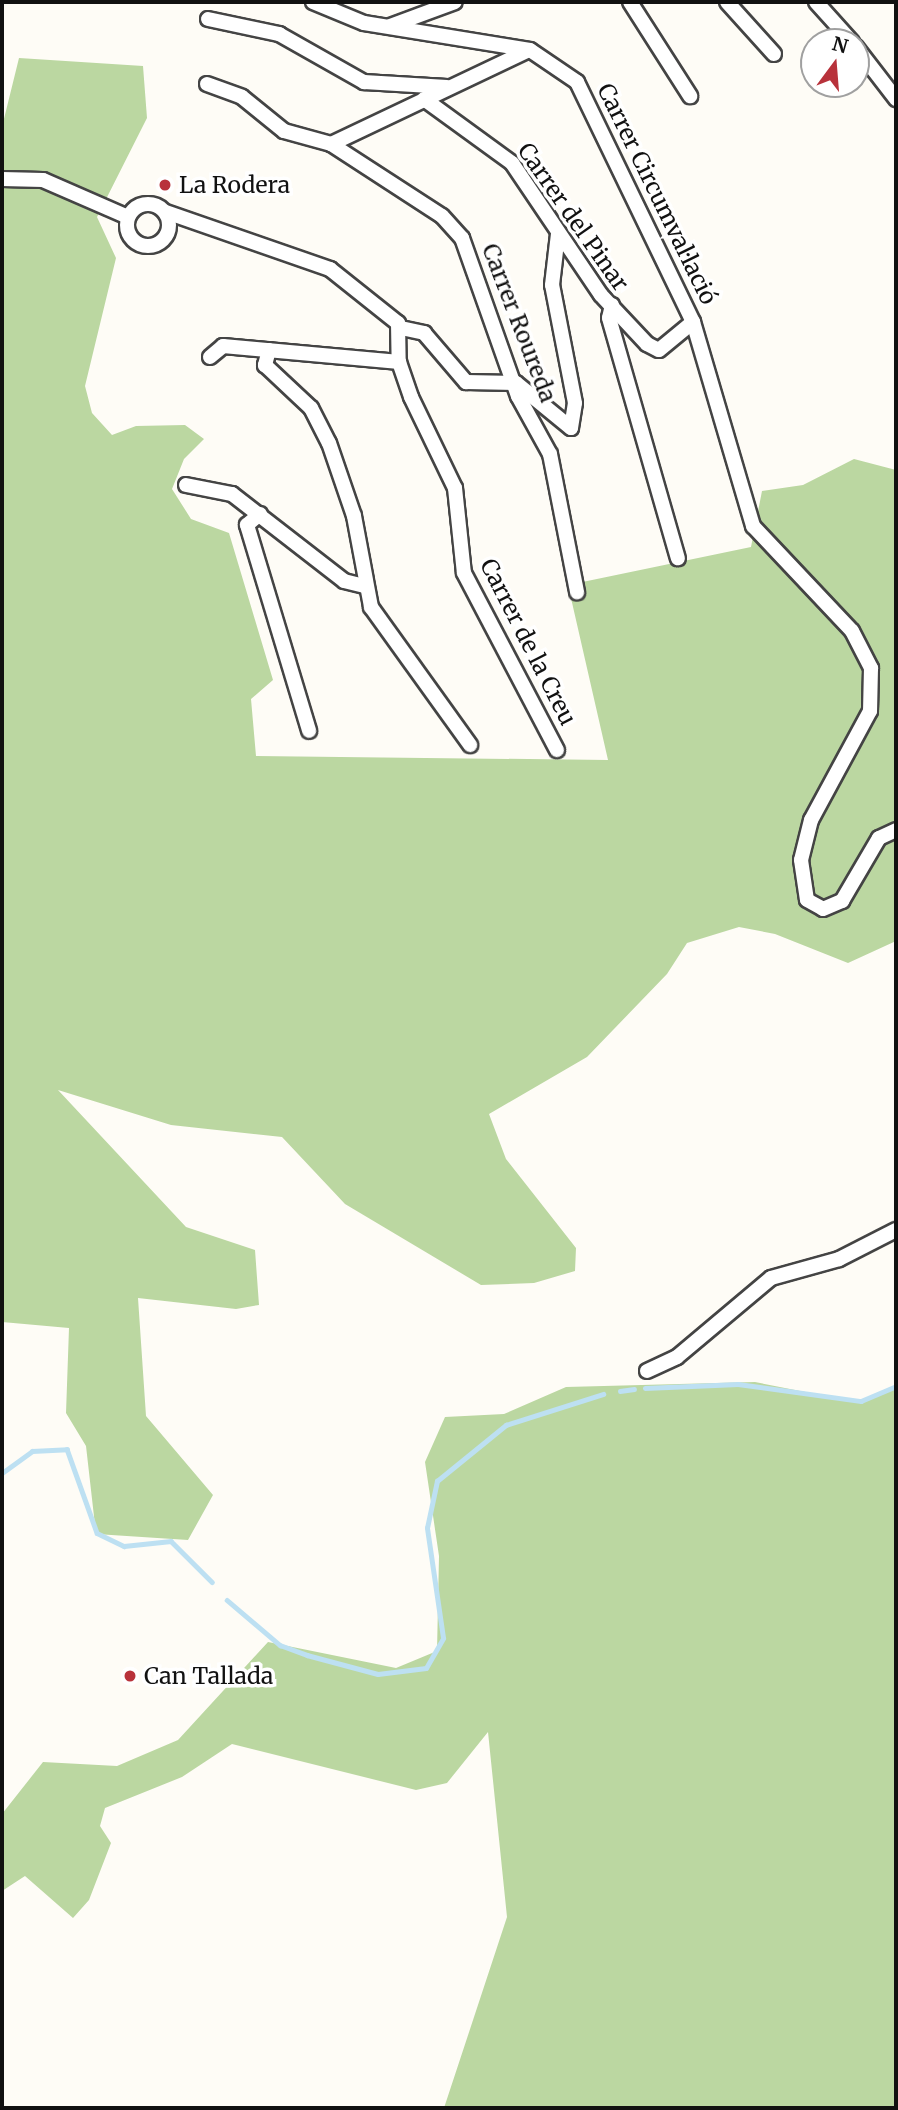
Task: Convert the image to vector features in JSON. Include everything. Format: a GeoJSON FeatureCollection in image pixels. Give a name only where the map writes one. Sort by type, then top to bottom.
{"type":"FeatureCollection","features":[{"type":"Feature","properties":{"kind":"street"},"geometry":{"type":"LineString","coordinates":[[389,26],[455,2]]}},
{"type":"Feature","properties":{"kind":"street"},"geometry":{"type":"LineString","coordinates":[[630,2],[690,96]]}},
{"type":"Feature","properties":{"kind":"street"},"geometry":{"type":"LineString","coordinates":[[727,2],[774,54]]}},
{"type":"Feature","properties":{"kind":"street"},"geometry":{"type":"LineString","coordinates":[[816,2],[839,28]]}},
{"type":"Feature","properties":{"kind":"street","name":"Carrer Circumval·lació"},"geometry":{"type":"LineString","coordinates":[[317,4],[389,26],[530,50],[559,65],[588,99],[694,322],[750,519],[852,631],[873,679],[865,722],[829,778],[811,820],[801,860],[807,900],[823,909],[842,901],[879,838],[896,830]]}},
{"type":"Feature","properties":{"kind":"street"},"geometry":{"type":"LineString","coordinates":[[208,19],[279,34],[364,82],[448,87]]}},
{"type":"Feature","properties":{"kind":"street"},"geometry":{"type":"LineString","coordinates":[[492,67],[500,58],[496,46]]}},
{"type":"Feature","properties":{"kind":"street"},"geometry":{"type":"LineString","coordinates":[[331,144],[530,50]]}},
{"type":"Feature","properties":{"kind":"street"},"geometry":{"type":"LineString","coordinates":[[870,63],[894,91]]}},
{"type":"Feature","properties":{"kind":"street","name":"Carrer Roureda"},"geometry":{"type":"LineString","coordinates":[[207,84],[242,97],[284,131],[331,144],[453,226],[474,262],[516,383],[550,454],[577,592]]}},
{"type":"Feature","properties":{"kind":"street","name":"Carrer del Pinar"},"geometry":{"type":"LineString","coordinates":[[424,99],[512,163],[558,234],[612,305],[608,318],[678,558]]}},
{"type":"Feature","properties":{"kind":"street"},"geometry":{"type":"LineString","coordinates":[[2,179],[43,180],[128,217]]}},
{"type":"Feature","properties":{"kind":"street"},"geometry":{"type":"LineString","coordinates":[[128,217],[141,204],[330,269],[401,328],[424,333],[466,382],[516,383],[563,427],[576,423],[553,294],[551,251],[558,234]]}},
{"type":"Feature","properties":{"kind":"street"},"geometry":{"type":"LineString","coordinates":[[128,217],[134,240],[153,246],[168,232],[166,212]]}},
{"type":"Feature","properties":{"kind":"street"},"geometry":{"type":"LineString","coordinates":[[612,305],[653,348],[694,322]]}},
{"type":"Feature","properties":{"kind":"street","name":"Carrer de la Creu"},"geometry":{"type":"LineString","coordinates":[[401,328],[399,362],[454,488],[469,588],[557,750]]}},
{"type":"Feature","properties":{"kind":"street"},"geometry":{"type":"LineString","coordinates":[[210,357],[223,346],[399,362]]}},
{"type":"Feature","properties":{"kind":"street"},"geometry":{"type":"LineString","coordinates":[[269,350],[265,365],[307,402],[326,434],[354,516],[364,586],[379,622],[470,746]]}},
{"type":"Feature","properties":{"kind":"street"},"geometry":{"type":"LineString","coordinates":[[186,485],[224,491],[260,514],[344,581],[364,586]]}},
{"type":"Feature","properties":{"kind":"street"},"geometry":{"type":"LineString","coordinates":[[260,514],[247,526],[309,731]]}},
{"type":"Feature","properties":{"kind":"street"},"geometry":{"type":"LineString","coordinates":[[647,1371],[677,1357],[771,1278],[839,1259],[896,1230]]}},
{"type":"Feature","properties":{"kind":"green space"},"geometry":{"type":"Polygon","coordinates":[[[19,58],[143,66],[147,118],[97,217],[116,258],[85,386],[92,413],[112,435],[136,426],[185,425],[204,439],[184,459],[172,489],[191,519],[229,533],[273,680],[251,699],[256,756],[608,760],[568,585],[751,547],[762,491],[803,485],[854,459],[896,470],[896,941],[848,963],[775,934],[739,927],[687,943],[667,974],[587,1057],[489,1114],[506,1159],[576,1248],[575,1271],[534,1283],[481,1285],[345,1204],[282,1137],[171,1125],[58,1090],[186,1227],[255,1250],[259,1305],[236,1309],[138,1298],[146,1416],[213,1495],[188,1540],[96,1534],[86,1446],[66,1413],[69,1328],[2,1322],[2,127],[19,58]]]}},
{"type":"Feature","properties":{"kind":"green space"},"geometry":{"type":"Polygon","coordinates":[[[755,1382],[856,1402],[896,1385],[896,2108],[444,2108],[507,1917],[488,1732],[447,1783],[416,1790],[232,1744],[182,1777],[105,1808],[100,1826],[111,1843],[89,1900],[73,1918],[25,1876],[2,1891],[2,1814],[43,1762],[117,1766],[178,1740],[268,1642],[396,1668],[437,1651],[439,1556],[425,1462],[445,1417],[504,1414],[566,1387],[755,1382]]]}},
{"type":"Feature","properties":{"kind":"waterway"},"geometry":{"type":"LineString","coordinates":[[645,1388],[738,1384],[861,1401],[896,1386]]}},
{"type":"Feature","properties":{"kind":"waterway"},"geometry":{"type":"LineString","coordinates":[[620,1391],[634,1389]]}},
{"type":"Feature","properties":{"kind":"waterway"},"geometry":{"type":"LineString","coordinates":[[227,1600],[280,1645],[307,1655],[378,1674],[426,1668],[443,1638],[427,1528],[437,1481],[506,1425],[603,1394]]}},
{"type":"Feature","properties":{"kind":"waterway"},"geometry":{"type":"LineString","coordinates":[[2,1473],[32,1451],[67,1449],[97,1533],[124,1546],[171,1541],[212,1582]]}},
{"type":"Feature","properties":{"kind":"place","name":"La Rodera"},"geometry":{"type":"Point","coordinates":[165,185]}},
{"type":"Feature","properties":{"kind":"place","name":"Can Tallada"},"geometry":{"type":"Point","coordinates":[130,1676]}}]}
